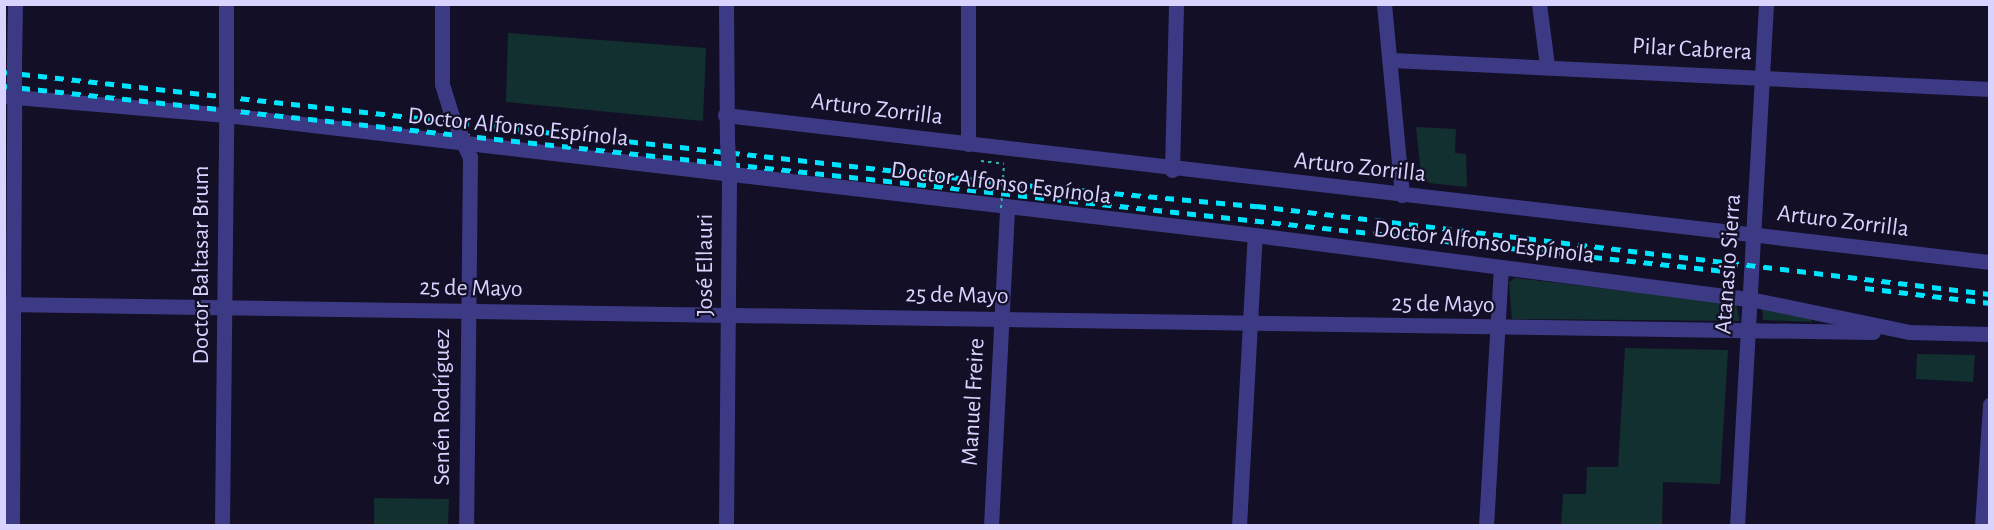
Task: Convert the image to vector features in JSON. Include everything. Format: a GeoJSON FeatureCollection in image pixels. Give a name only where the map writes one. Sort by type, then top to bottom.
{"type":"FeatureCollection","features":[{"type":"Feature","properties":{"kind":"street"},"geometry":{"type":"LineString","coordinates":[[12,525],[8,304],[9,97],[14,65],[15,4]]}},
{"type":"Feature","properties":{"kind":"street","name":"Doctor Baltasar Brum"},"geometry":{"type":"LineString","coordinates":[[222,525],[226,4]]}},
{"type":"Feature","properties":{"kind":"street","name":"Senén Rodríguez"},"geometry":{"type":"LineString","coordinates":[[442,4],[442,84],[450,111],[470,157],[466,312],[466,525]]}},
{"type":"Feature","properties":{"kind":"street","name":"José Ellauri"},"geometry":{"type":"LineString","coordinates":[[726,4],[725,115],[729,173],[726,525]]}},
{"type":"Feature","properties":{"kind":"street"},"geometry":{"type":"LineString","coordinates":[[968,4],[968,144]]}},
{"type":"Feature","properties":{"kind":"street"},"geometry":{"type":"LineString","coordinates":[[1172,170],[1176,4]]}},
{"type":"Feature","properties":{"kind":"street"},"geometry":{"type":"LineString","coordinates":[[1384,4],[1392,60],[1402,195]]}},
{"type":"Feature","properties":{"kind":"street"},"geometry":{"type":"LineString","coordinates":[[1539,4],[1547,65]]}},
{"type":"Feature","properties":{"kind":"street","name":"Atanasio Sierra"},"geometry":{"type":"LineString","coordinates":[[1737,525],[1766,4]]}},
{"type":"Feature","properties":{"kind":"street","name":"Pilar Cabrera"},"geometry":{"type":"LineString","coordinates":[[1392,60],[1547,65],[1989,89]]}},
{"type":"Feature","properties":{"kind":"street","name":"Doctor Alfonso Espínola"},"geometry":{"type":"LineString","coordinates":[[9,97],[226,115],[729,173],[1004,208],[1256,235],[1750,299],[1909,332],[1989,334]]}},
{"type":"Feature","properties":{"kind":"street","name":"Arturo Zorrilla"},"geometry":{"type":"LineString","coordinates":[[725,115],[1172,170],[1754,233],[1989,262]]}},
{"type":"Feature","properties":{"kind":"street","name":"Manuel Freire"},"geometry":{"type":"LineString","coordinates":[[991,525],[1004,208]]}},
{"type":"Feature","properties":{"kind":"street"},"geometry":{"type":"LineString","coordinates":[[1239,525],[1256,235]]}},
{"type":"Feature","properties":{"kind":"street"},"geometry":{"type":"LineString","coordinates":[[1486,525],[1501,268]]}},
{"type":"Feature","properties":{"kind":"street","name":"25 de Mayo"},"geometry":{"type":"LineString","coordinates":[[8,304],[728,314],[1497,329],[1909,332]]}},
{"type":"Feature","properties":{"kind":"street"},"geometry":{"type":"LineString","coordinates":[[1982,525],[1989,404]]}},
{"type":"Feature","properties":{"kind":"path"},"geometry":{"type":"LineString","coordinates":[[1004,208],[1005,164]]}},
{"type":"Feature","properties":{"kind":"green space"},"geometry":{"type":"Polygon","coordinates":[[[508,33],[706,48],[703,121],[506,102],[508,33]]]}},
{"type":"Feature","properties":{"kind":"green space"},"geometry":{"type":"Polygon","coordinates":[[[1416,127],[1456,129],[1455,153],[1466,154],[1467,187],[1429,183],[1421,175],[1416,127]]]}},
{"type":"Feature","properties":{"kind":"green space"},"geometry":{"type":"Polygon","coordinates":[[[1515,278],[1736,304],[1740,321],[1512,319],[1509,282],[1515,278]]]}},
{"type":"Feature","properties":{"kind":"green space"},"geometry":{"type":"Polygon","coordinates":[[[1762,307],[1803,312],[1813,322],[1763,320],[1762,307]]]}},
{"type":"Feature","properties":{"kind":"green space"},"geometry":{"type":"Polygon","coordinates":[[[1625,348],[1728,350],[1720,484],[1663,482],[1662,525],[1561,525],[1563,494],[1586,494],[1587,467],[1618,467],[1625,348]]]}},
{"type":"Feature","properties":{"kind":"green space"},"geometry":{"type":"Polygon","coordinates":[[[1917,354],[1975,355],[1973,382],[1916,379],[1917,354]]]}},
{"type":"Feature","properties":{"kind":"green space"},"geometry":{"type":"Polygon","coordinates":[[[374,498],[449,499],[448,525],[374,525],[374,498]]]}},
{"type":"Feature","properties":{"kind":"railway"},"geometry":{"type":"LineString","coordinates":[[4,72],[1013,184],[1257,206],[1990,294]]}},
{"type":"Feature","properties":{"kind":"railway"},"geometry":{"type":"LineString","coordinates":[[4,86],[1734,272]]}},
{"type":"Feature","properties":{"kind":"railway"},"geometry":{"type":"LineString","coordinates":[[1865,288],[1990,303]]}}]}
